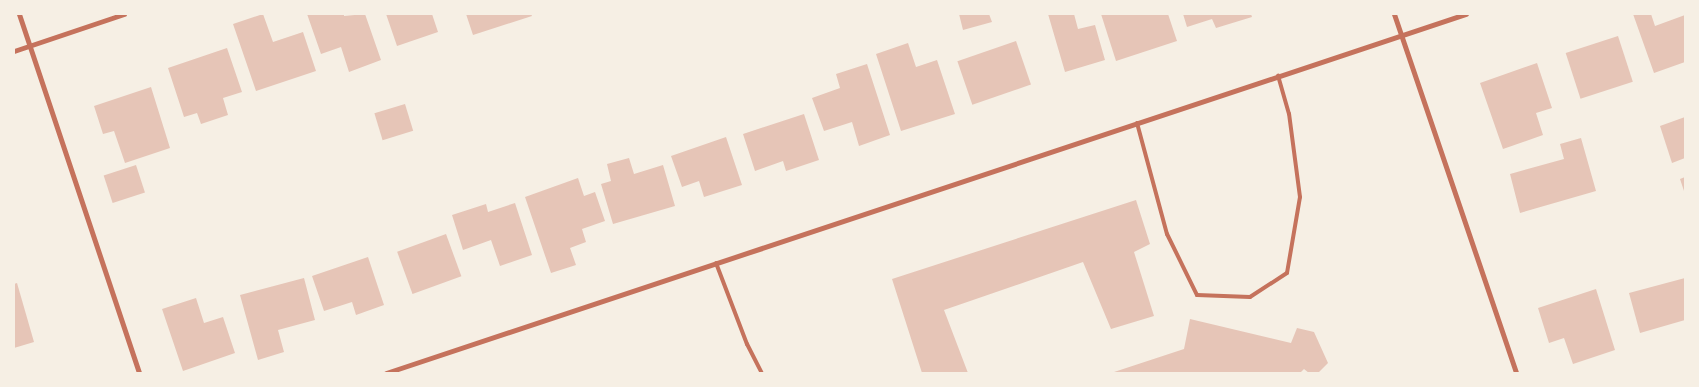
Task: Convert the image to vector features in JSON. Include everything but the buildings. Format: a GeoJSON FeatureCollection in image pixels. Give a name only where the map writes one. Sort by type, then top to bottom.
{"type":"FeatureCollection","features":[{"type":"Feature","properties":{"kind":"street"},"geometry":{"type":"LineString","coordinates":[[19,14],[139,373]]}},
{"type":"Feature","properties":{"kind":"street"},"geometry":{"type":"LineString","coordinates":[[14,51],[124,14]]}},
{"type":"Feature","properties":{"kind":"street"},"geometry":{"type":"LineString","coordinates":[[1394,14],[1516,373]]}},
{"type":"Feature","properties":{"kind":"street"},"geometry":{"type":"LineString","coordinates":[[386,373],[1466,14]]}},
{"type":"Feature","properties":{"kind":"lane"},"geometry":{"type":"LineString","coordinates":[[1137,123],[1166,234],[1197,295],[1250,297],[1287,273],[1300,197],[1289,114],[1278,76]]}},
{"type":"Feature","properties":{"kind":"lane"},"geometry":{"type":"LineString","coordinates":[[716,263],[747,344],[762,373]]}}]}
